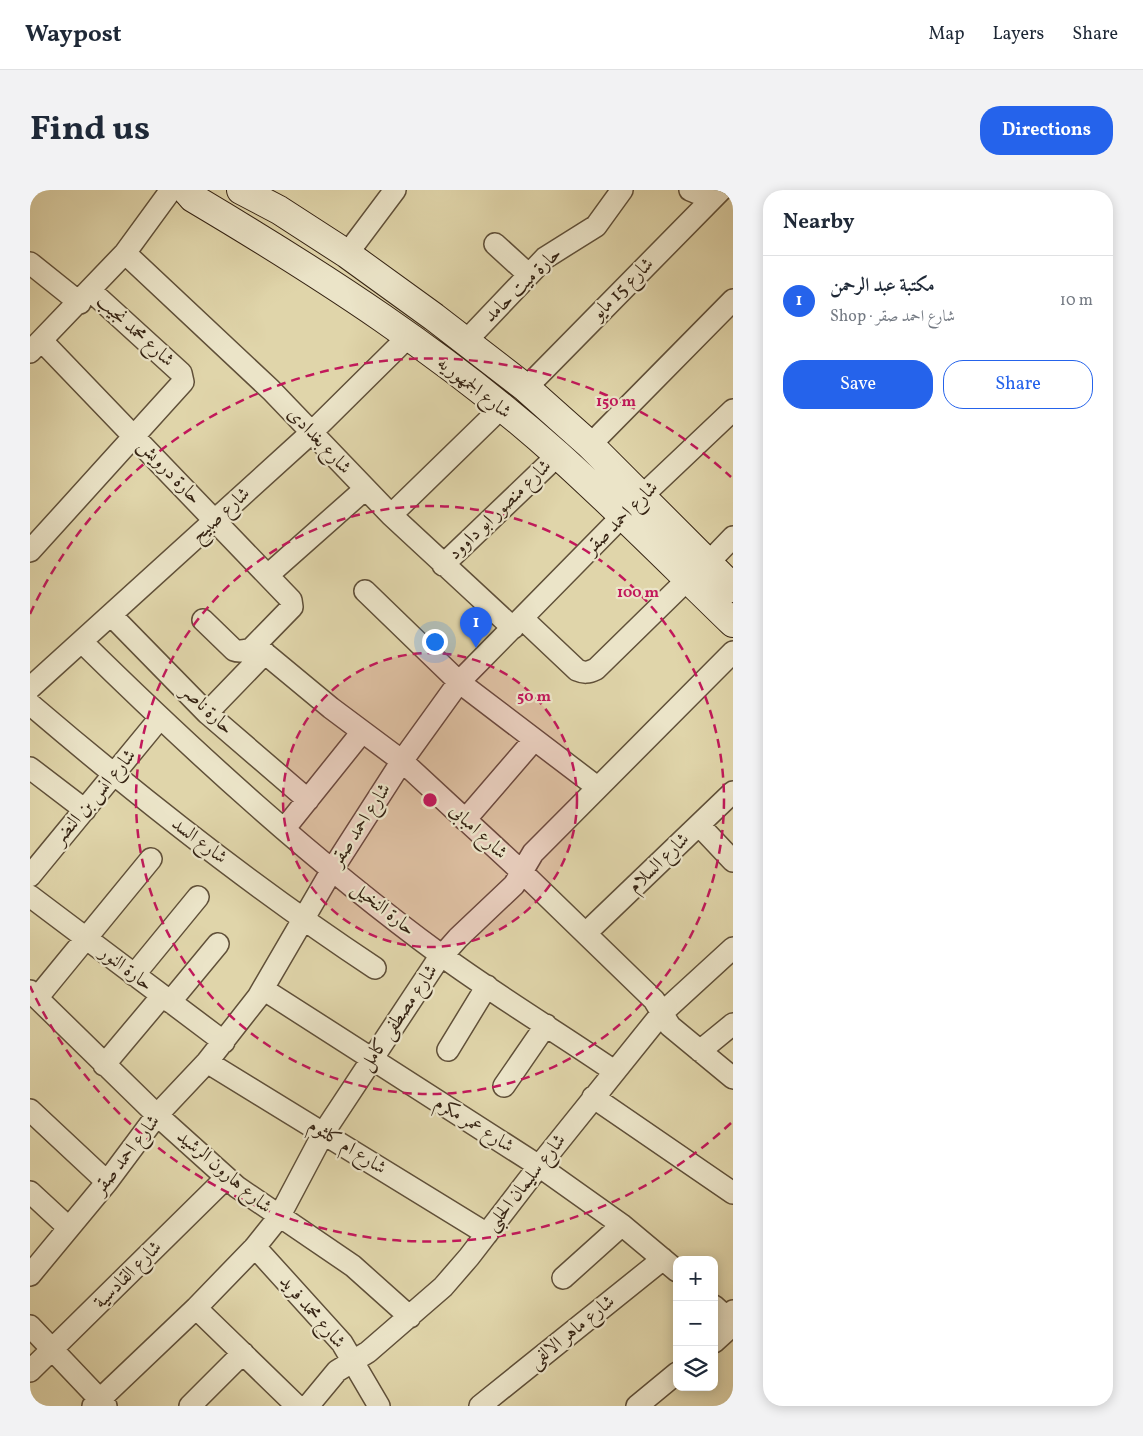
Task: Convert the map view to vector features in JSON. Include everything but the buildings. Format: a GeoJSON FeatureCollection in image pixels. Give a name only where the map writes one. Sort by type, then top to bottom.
{"type":"FeatureCollection","features":[{"type":"Feature","properties":{"kind":"main road","name":"شارع الجمهوريه"},"geometry":{"type":"LineString","coordinates":[[186,190],[193,198],[306,268],[408,337],[501,408],[558,455],[632,507],[698,571],[733,623]]}},
{"type":"Feature","properties":{"kind":"main road","name":"شارع الجمهوريه"},"geometry":{"type":"LineString","coordinates":[[258,194],[347,254],[466,341],[526,388],[590,445],[632,507]]}},
{"type":"Feature","properties":{"kind":"main road","name":"شارع الجمهوريه"},"geometry":{"type":"LineString","coordinates":[[698,571],[733,588]]}},
{"type":"Feature","properties":{"kind":"street"},"geometry":{"type":"LineString","coordinates":[[36,347],[125,253],[171,190]]}},
{"type":"Feature","properties":{"kind":"street"},"geometry":{"type":"LineString","coordinates":[[347,254],[395,190]]}},
{"type":"Feature","properties":{"kind":"street","name":"حارة ميت حامد"},"geometry":{"type":"LineString","coordinates":[[466,341],[554,251],[582,237],[596,226],[622,190]]}},
{"type":"Feature","properties":{"kind":"street"},"geometry":{"type":"LineString","coordinates":[[690,190],[717,194]]}},
{"type":"Feature","properties":{"kind":"street","name":"شارع 15 مايو"},"geometry":{"type":"LineString","coordinates":[[526,388],[717,194]]}},
{"type":"Feature","properties":{"kind":"street"},"geometry":{"type":"LineString","coordinates":[[495,244],[529,276]]}},
{"type":"Feature","properties":{"kind":"street","name":"شارع بغدادى"},"geometry":{"type":"LineString","coordinates":[[125,253],[271,390],[365,489],[443,565],[577,670],[590,672],[596,669],[698,571]]}},
{"type":"Feature","properties":{"kind":"street"},"geometry":{"type":"LineString","coordinates":[[30,263],[85,297]]}},
{"type":"Feature","properties":{"kind":"street","name":"شارع محمد نجيب"},"geometry":{"type":"LineString","coordinates":[[30,551],[180,386],[183,377],[85,297]]}},
{"type":"Feature","properties":{"kind":"street"},"geometry":{"type":"LineString","coordinates":[[590,445],[733,300]]}},
{"type":"Feature","properties":{"kind":"street","name":"شارع صبيح"},"geometry":{"type":"LineString","coordinates":[[30,688],[312,432],[408,337]]}},
{"type":"Feature","properties":{"kind":"street","name":"حارة درويش"},"geometry":{"type":"LineString","coordinates":[[36,347],[135,436],[268,576],[293,605],[259,650]]}},
{"type":"Feature","properties":{"kind":"street"},"geometry":{"type":"LineString","coordinates":[[391,515],[501,408]]}},
{"type":"Feature","properties":{"kind":"street","name":"شارع احمد صقر"},"geometry":{"type":"LineString","coordinates":[[30,1275],[107,1182],[157,1115],[224,1042],[263,989],[332,870],[402,761],[459,682],[632,507],[733,410]]}},
{"type":"Feature","properties":{"kind":"street","name":"شارع منصور ابو داوود"},"geometry":{"type":"LineString","coordinates":[[443,565],[558,455]]}},
{"type":"Feature","properties":{"kind":"street"},"geometry":{"type":"LineString","coordinates":[[268,576],[365,489]]}},
{"type":"Feature","properties":{"kind":"street"},"geometry":{"type":"LineString","coordinates":[[698,571],[733,537]]}},
{"type":"Feature","properties":{"kind":"street"},"geometry":{"type":"LineString","coordinates":[[365,591],[459,682],[597,788]]}},
{"type":"Feature","properties":{"kind":"street","name":"حارة ناصر"},"geometry":{"type":"LineString","coordinates":[[111,615],[207,713],[308,800]]}},
{"type":"Feature","properties":{"kind":"street"},"geometry":{"type":"LineString","coordinates":[[203,620],[234,650],[244,652],[259,650]]}},
{"type":"Feature","properties":{"kind":"street","name":"حارة النخيل"},"geometry":{"type":"LineString","coordinates":[[82,642],[160,718],[332,870],[442,956],[614,1071]]}},
{"type":"Feature","properties":{"kind":"street"},"geometry":{"type":"LineString","coordinates":[[207,713],[259,650]]}},
{"type":"Feature","properties":{"kind":"street","name":"شارع امبابى"},"geometry":{"type":"LineString","coordinates":[[259,650],[362,732],[402,761],[586,933],[654,1000],[670,1026],[733,1078]]}},
{"type":"Feature","properties":{"kind":"street","name":"شارع مصطفى كامل"},"geometry":{"type":"LineString","coordinates":[[100,1404],[196,1308],[254,1247],[279,1217],[324,1132],[371,1059],[442,956],[514,885],[533,853],[733,652]]}},
{"type":"Feature","properties":{"kind":"street","name":"شارع السد"},"geometry":{"type":"LineString","coordinates":[[30,704],[114,776],[303,920],[375,968]]}},
{"type":"Feature","properties":{"kind":"street","name":"شارع انس بن النضر"},"geometry":{"type":"LineString","coordinates":[[30,876],[160,718]]}},
{"type":"Feature","properties":{"kind":"street"},"geometry":{"type":"LineString","coordinates":[[284,828],[362,732]]}},
{"type":"Feature","properties":{"kind":"street"},"geometry":{"type":"LineString","coordinates":[[465,820],[534,740]]}},
{"type":"Feature","properties":{"kind":"street"},"geometry":{"type":"LineString","coordinates":[[30,768],[84,810]]}},
{"type":"Feature","properties":{"kind":"street","name":"شارع السلام"},"geometry":{"type":"LineString","coordinates":[[586,933],[733,792]]}},
{"type":"Feature","properties":{"kind":"street"},"geometry":{"type":"LineString","coordinates":[[699,824],[733,862]]}},
{"type":"Feature","properties":{"kind":"street"},"geometry":{"type":"LineString","coordinates":[[33,994],[86,938],[151,858]]}},
{"type":"Feature","properties":{"kind":"street","name":"حارة النور"},"geometry":{"type":"LineString","coordinates":[[30,896],[224,1042]]}},
{"type":"Feature","properties":{"kind":"street"},"geometry":{"type":"LineString","coordinates":[[134,975],[198,897]]}},
{"type":"Feature","properties":{"kind":"street"},"geometry":{"type":"LineString","coordinates":[[104,1065],[218,944]]}},
{"type":"Feature","properties":{"kind":"street","name":"شارع سليمان الحلبى"},"geometry":{"type":"LineString","coordinates":[[308,1406],[336,1371],[368,1352],[443,1288],[593,1097],[662,1013],[733,948]]}},
{"type":"Feature","properties":{"kind":"street"},"geometry":{"type":"LineString","coordinates":[[448,1050],[487,986]]}},
{"type":"Feature","properties":{"kind":"street","name":"شارع عمر مكرم"},"geometry":{"type":"LineString","coordinates":[[263,989],[539,1166],[622,1225],[670,1265]]}},
{"type":"Feature","properties":{"kind":"street","name":"شارع هارون الرشيد"},"geometry":{"type":"LineString","coordinates":[[33,994],[104,1065],[226,1178],[279,1217],[353,1266],[410,1317]]}},
{"type":"Feature","properties":{"kind":"street"},"geometry":{"type":"LineString","coordinates":[[700,1051],[733,1024]]}},
{"type":"Feature","properties":{"kind":"street"},"geometry":{"type":"LineString","coordinates":[[504,1086],[546,1025]]}},
{"type":"Feature","properties":{"kind":"street","name":"شارع ام كلثوم"},"geometry":{"type":"LineString","coordinates":[[207,1062],[324,1132],[487,1234]]}},
{"type":"Feature","properties":{"kind":"street"},"geometry":{"type":"LineString","coordinates":[[593,1097],[733,1193]]}},
{"type":"Feature","properties":{"kind":"street"},"geometry":{"type":"LineString","coordinates":[[30,1110],[107,1182]]}},
{"type":"Feature","properties":{"kind":"street","name":"شارع القادسية"},"geometry":{"type":"LineString","coordinates":[[30,1371],[226,1178]]}},
{"type":"Feature","properties":{"kind":"street"},"geometry":{"type":"LineString","coordinates":[[30,1192],[69,1228]]}},
{"type":"Feature","properties":{"kind":"street"},"geometry":{"type":"LineString","coordinates":[[562,1278],[622,1225]]}},
{"type":"Feature","properties":{"kind":"street","name":"شارع محمد فريد"},"geometry":{"type":"LineString","coordinates":[[254,1247],[342,1343],[379,1406]]}},
{"type":"Feature","properties":{"kind":"street","name":"شارع ماهر الالفى"},"geometry":{"type":"LineString","coordinates":[[480,1406],[670,1265]]}},
{"type":"Feature","properties":{"kind":"street"},"geometry":{"type":"LineString","coordinates":[[196,1308],[297,1406]]}},
{"type":"Feature","properties":{"kind":"street"},"geometry":{"type":"LineString","coordinates":[[718,1309],[732,1318],[725,1332],[718,1338]]}},
{"type":"Feature","properties":{"kind":"street"},"geometry":{"type":"LineString","coordinates":[[30,1326],[100,1404]]}},
{"type":"Feature","properties":{"kind":"street"},"geometry":{"type":"LineString","coordinates":[[190,1406],[243,1353]]}},
{"type":"Feature","properties":{"kind":"street"},"geometry":{"type":"LineString","coordinates":[[637,1406],[673,1376]]}},
{"type":"Feature","properties":{"kind":"place","name":"مكتبة عبد الرحمن"},"geometry":{"type":"Point","coordinates":[476,648]}}]}
